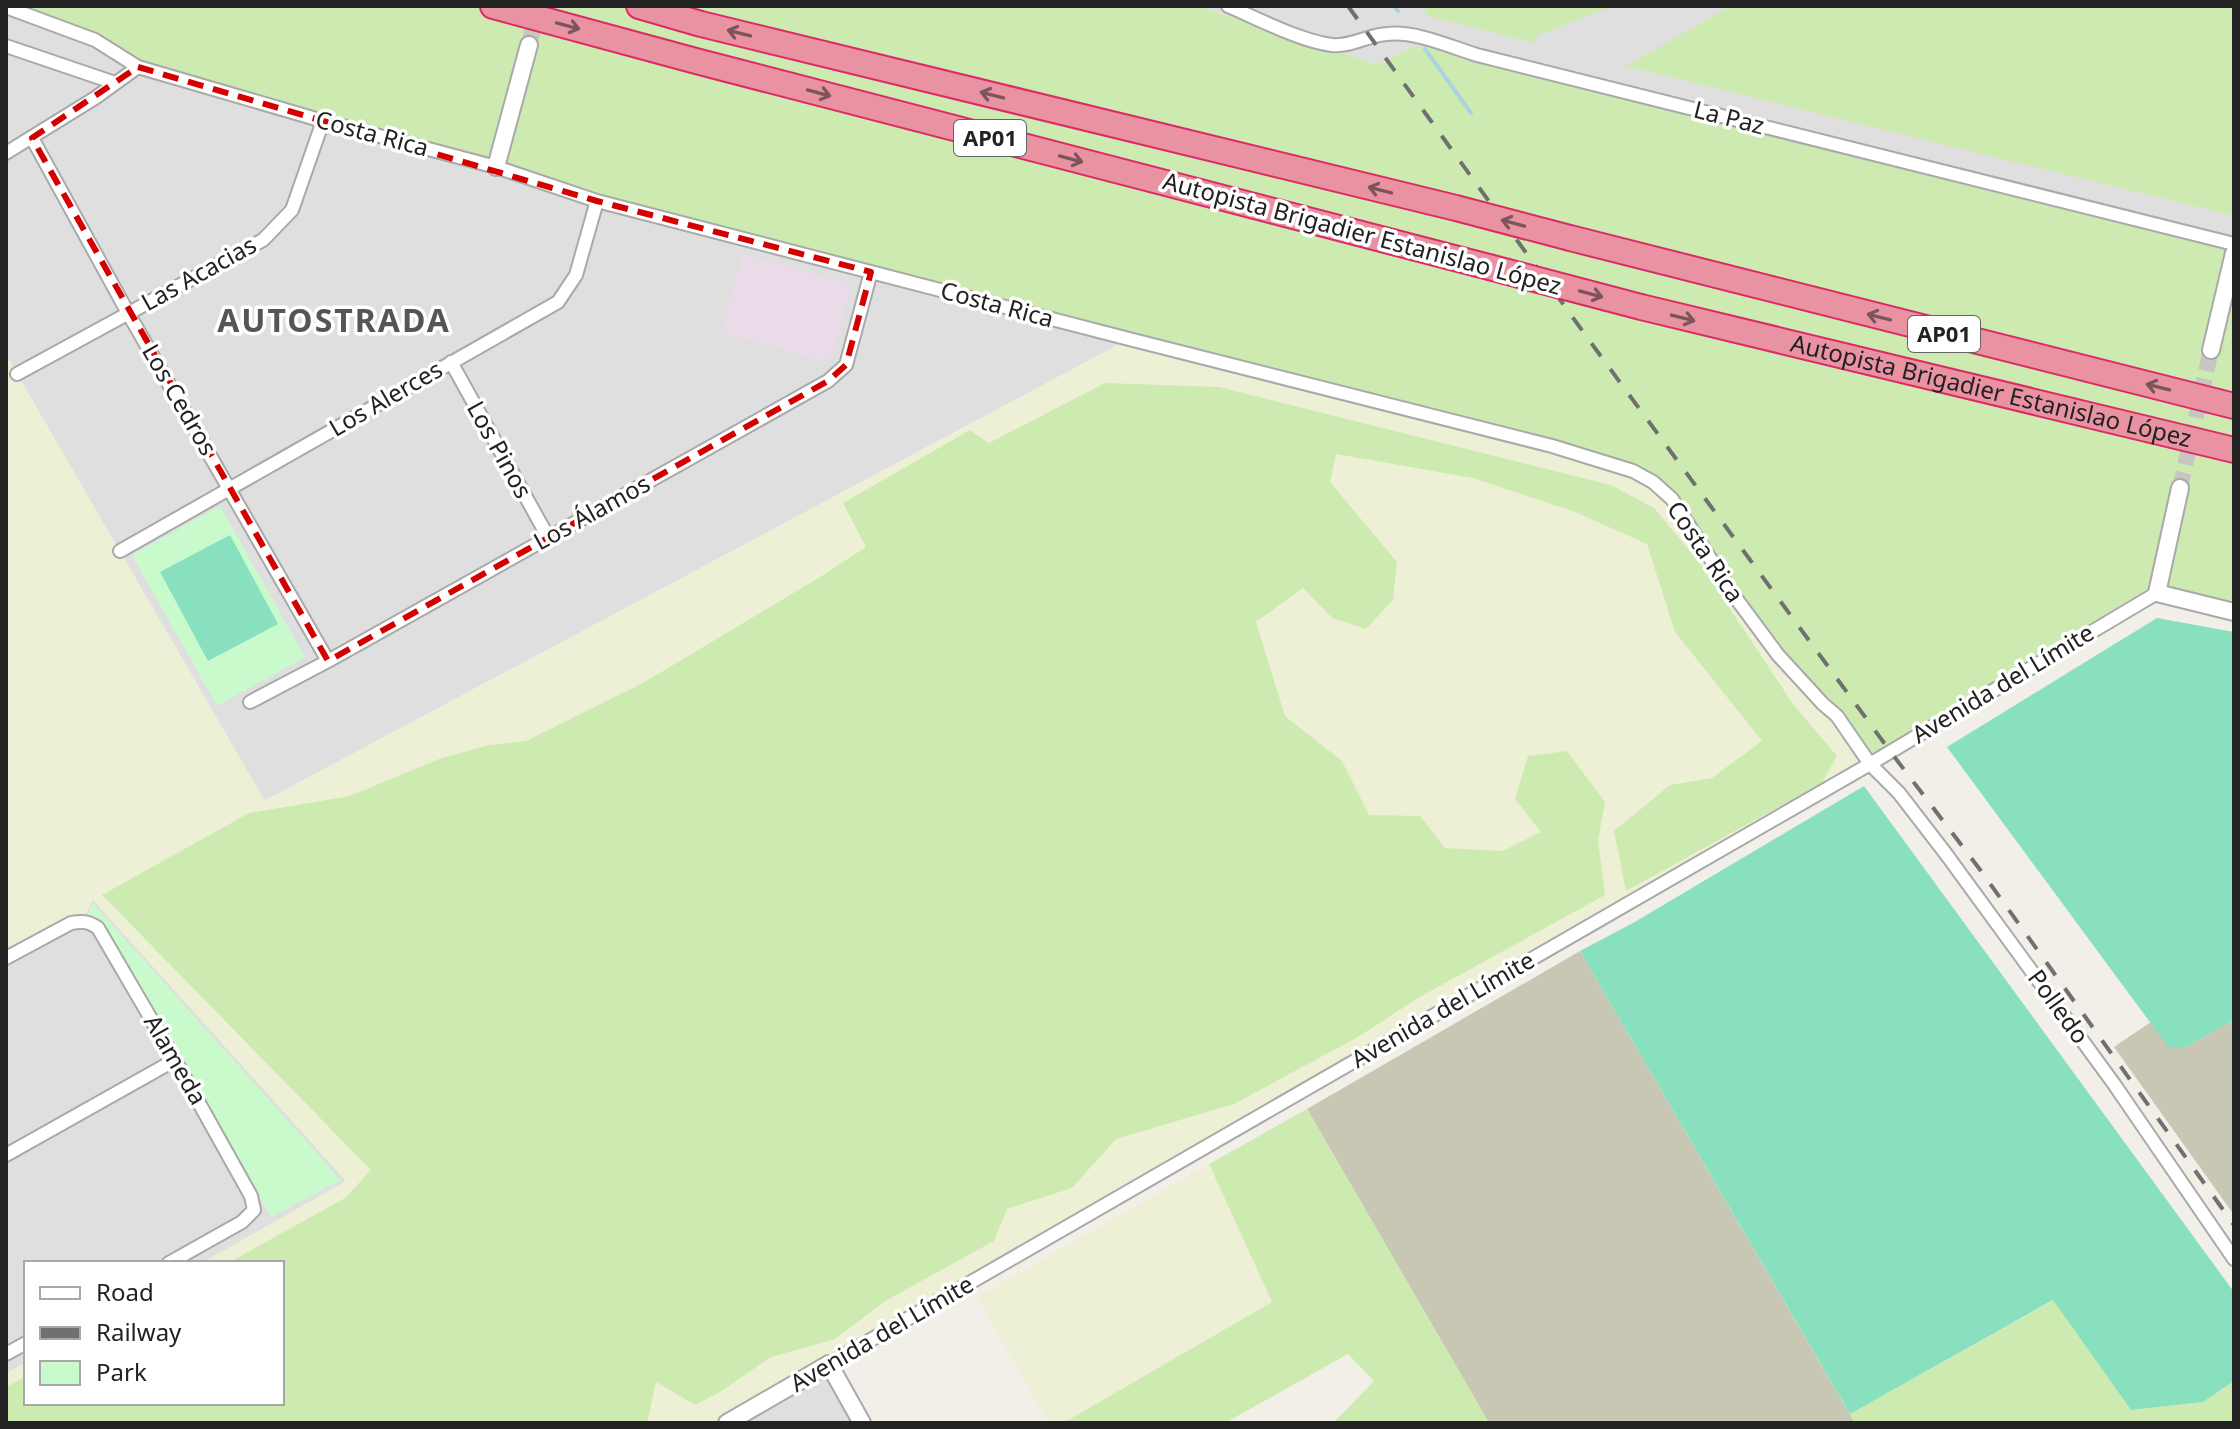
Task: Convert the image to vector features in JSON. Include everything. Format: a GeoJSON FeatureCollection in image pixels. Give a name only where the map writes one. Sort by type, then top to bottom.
{"type":"FeatureCollection","features":[{"type":"Feature","properties":{"kind":"highway","name":"Autopista Brigadier Estanislao López"},"geometry":{"type":"LineString","coordinates":[[493,6],[1641,307],[2234,450]]}},
{"type":"Feature","properties":{"kind":"highway","name":"Autopista Brigadier Estanislao López"},"geometry":{"type":"LineString","coordinates":[[639,6],[701,24],[1456,208],[2234,406]]}},
{"type":"Feature","properties":{"kind":"street","name":"La Paz"},"geometry":{"type":"LineString","coordinates":[[1228,6],[1329,45],[1340,46],[1386,34],[1406,34],[1506,62],[2234,244]]}},
{"type":"Feature","properties":{"kind":"street","name":"Costa Rica"},"geometry":{"type":"LineString","coordinates":[[6,7],[95,40],[138,67],[496,167],[597,201],[1537,442],[1633,471],[1653,482],[1672,499],[1735,597],[1778,655],[1837,716],[1870,764]]}},
{"type":"Feature","properties":{"kind":"street"},"geometry":{"type":"LineString","coordinates":[[496,167],[529,45]]}},
{"type":"Feature","properties":{"kind":"street"},"geometry":{"type":"LineString","coordinates":[[6,46],[115,83]]}},
{"type":"Feature","properties":{"kind":"street"},"geometry":{"type":"LineString","coordinates":[[6,153],[95,98],[138,67]]}},
{"type":"Feature","properties":{"kind":"street","name":"Las Acacias"},"geometry":{"type":"LineString","coordinates":[[17,374],[263,240],[292,210],[323,121]]}},
{"type":"Feature","properties":{"kind":"street","name":"Los Cedros"},"geometry":{"type":"LineString","coordinates":[[32,138],[128,313],[328,661]]}},
{"type":"Feature","properties":{"kind":"street","name":"Los Alerces"},"geometry":{"type":"LineString","coordinates":[[120,551],[558,302],[576,275],[597,201]]}},
{"type":"Feature","properties":{"kind":"street"},"geometry":{"type":"LineString","coordinates":[[2211,350],[2234,253]]}},
{"type":"Feature","properties":{"kind":"street","name":"Los Álamos"},"geometry":{"type":"LineString","coordinates":[[250,702],[828,381],[846,365],[871,272]]}},
{"type":"Feature","properties":{"kind":"street","name":"Los Pinos"},"geometry":{"type":"LineString","coordinates":[[451,362],[548,537]]}},
{"type":"Feature","properties":{"kind":"street"},"geometry":{"type":"LineString","coordinates":[[2180,488],[2157,593],[2234,612]]}},
{"type":"Feature","properties":{"kind":"street","name":"Avenida del Límite"},"geometry":{"type":"LineString","coordinates":[[727,1423],[1870,764],[2157,593]]}},
{"type":"Feature","properties":{"kind":"street","name":"Polledo"},"geometry":{"type":"LineString","coordinates":[[1870,764],[1908,805],[2047,991],[2234,1259]]}},
{"type":"Feature","properties":{"kind":"street","name":"Alameda"},"geometry":{"type":"LineString","coordinates":[[6,958],[58,929],[82,921],[98,928],[251,1196],[254,1210],[242,1222],[173,1261]]}},
{"type":"Feature","properties":{"kind":"street"},"geometry":{"type":"LineString","coordinates":[[6,1155],[175,1060]]}},
{"type":"Feature","properties":{"kind":"street"},"geometry":{"type":"LineString","coordinates":[[6,1354],[24,1344]]}},
{"type":"Feature","properties":{"kind":"street"},"geometry":{"type":"LineString","coordinates":[[829,1364],[862,1423]]}},
{"type":"Feature","properties":{"kind":"highlighted area"},"geometry":{"type":"Polygon","coordinates":[[[138,67],[597,201],[871,272],[846,365],[828,381],[328,661],[32,138],[138,67]]]}},
{"type":"Feature","properties":{"kind":"shaded area"},"geometry":{"type":"Polygon","coordinates":[[[1196,6],[2234,6],[2234,244],[1417,46],[1376,64],[1196,6]]]}},
{"type":"Feature","properties":{"kind":"shaded area"},"geometry":{"type":"Polygon","coordinates":[[[6,7],[1129,339],[264,801],[6,355],[6,7]]]}},
{"type":"Feature","properties":{"kind":"shaded area"},"geometry":{"type":"Polygon","coordinates":[[[743,254],[851,285],[834,350],[824,361],[721,332],[743,254]]]}},
{"type":"Feature","properties":{"kind":"shaded area"},"geometry":{"type":"Polygon","coordinates":[[[1129,339],[1552,446],[1653,482],[1870,764],[727,1423],[6,1423],[6,1374],[24,1363],[24,1405],[284,1405],[284,1261],[206,1261],[346,1181],[93,900],[82,921],[6,958],[6,355],[265,801],[1129,339]]]}},
{"type":"Feature","properties":{"kind":"shaded area"},"geometry":{"type":"Polygon","coordinates":[[[93,899],[346,1181],[206,1261],[24,1261],[24,1363],[6,1374],[6,958],[93,899]]]}},
{"type":"Feature","properties":{"kind":"shaded area"},"geometry":{"type":"Polygon","coordinates":[[[1580,951],[1855,1423],[1489,1423],[1307,1109],[1580,951]]]}},
{"type":"Feature","properties":{"kind":"shaded area"},"geometry":{"type":"Polygon","coordinates":[[[2234,1020],[2234,1215],[2114,1047],[2151,1022],[2169,1047],[2186,1047],[2234,1020]]]}},
{"type":"Feature","properties":{"kind":"shaded area"},"geometry":{"type":"Polygon","coordinates":[[[1209,1164],[1272,1302],[1063,1423],[1048,1423],[977,1297],[1209,1164]]]}},
{"type":"Feature","properties":{"kind":"shaded area"},"geometry":{"type":"Polygon","coordinates":[[[829,1364],[862,1423],[727,1423],[829,1364]]]}},
{"type":"Feature","properties":{"kind":"green space"},"geometry":{"type":"Polygon","coordinates":[[[6,6],[1196,6],[1376,64],[1417,46],[1477,55],[2234,244],[2234,612],[2157,593],[1870,764],[1778,655],[1672,499],[1633,471],[597,201],[138,67],[95,40],[6,6]]]}},
{"type":"Feature","properties":{"kind":"green space"},"geometry":{"type":"Polygon","coordinates":[[[1422,6],[1614,6],[1538,35],[1534,43],[1429,16],[1422,6]]]}},
{"type":"Feature","properties":{"kind":"green space"},"geometry":{"type":"Polygon","coordinates":[[[1731,6],[2234,6],[2234,216],[1626,66],[1731,6]]]}},
{"type":"Feature","properties":{"kind":"green space"},"geometry":{"type":"Polygon","coordinates":[[[1105,383],[1219,387],[1611,485],[1654,508],[1699,562],[1793,704],[1837,756],[1822,783],[1626,891],[1614,831],[1670,785],[1712,778],[1762,741],[1675,632],[1647,544],[1575,512],[1473,478],[1336,454],[1330,482],[1397,562],[1393,600],[1366,629],[1332,618],[1303,588],[1256,622],[1285,716],[1342,761],[1369,815],[1420,816],[1445,848],[1503,851],[1541,832],[1515,799],[1528,756],[1567,751],[1605,802],[1598,840],[1605,895],[1418,998],[1358,1037],[1234,1104],[1116,1139],[1072,1188],[1007,1209],[994,1241],[887,1300],[835,1339],[771,1357],[695,1405],[656,1382],[647,1423],[6,1423],[6,1387],[24,1377],[24,1405],[284,1405],[284,1261],[232,1261],[345,1198],[371,1170],[102,895],[249,813],[350,796],[439,759],[489,745],[526,741],[643,683],[866,547],[843,503],[970,430],[989,443],[1105,383]]]}},
{"type":"Feature","properties":{"kind":"green space"},"geometry":{"type":"Polygon","coordinates":[[[220,506],[305,657],[217,706],[132,555],[220,506]]]}},
{"type":"Feature","properties":{"kind":"green space"},"geometry":{"type":"Polygon","coordinates":[[[230,535],[278,624],[208,661],[160,572],[230,535]]]}},
{"type":"Feature","properties":{"kind":"green space"},"geometry":{"type":"Polygon","coordinates":[[[2157,618],[2234,632],[2234,1020],[2186,1047],[2169,1048],[1947,747],[2157,618]]]}},
{"type":"Feature","properties":{"kind":"green space"},"geometry":{"type":"Polygon","coordinates":[[[1864,786],[2234,1292],[2234,1381],[2203,1402],[2131,1410],[2053,1300],[1850,1414],[1580,951],[1633,923],[1864,786]]]}},
{"type":"Feature","properties":{"kind":"green space"},"geometry":{"type":"Polygon","coordinates":[[[93,903],[341,1180],[271,1217],[100,922],[87,916],[93,903]]]}},
{"type":"Feature","properties":{"kind":"green space"},"geometry":{"type":"Polygon","coordinates":[[[1307,1109],[1489,1423],[1333,1423],[1374,1381],[1348,1354],[1225,1423],[1063,1423],[1272,1302],[1209,1164],[1307,1109]]]}},
{"type":"Feature","properties":{"kind":"green space"},"geometry":{"type":"Polygon","coordinates":[[[2054,1300],[2131,1410],[2203,1402],[2234,1381],[2234,1423],[1855,1423],[1850,1414],[2054,1300]]]}},
{"type":"Feature","properties":{"kind":"waterway"},"geometry":{"type":"LineString","coordinates":[[1394,6],[1398,11]]}},
{"type":"Feature","properties":{"kind":"waterway"},"geometry":{"type":"LineString","coordinates":[[1425,49],[1471,113]]}},
{"type":"Feature","properties":{"kind":"tunnel"},"geometry":{"type":"LineString","coordinates":[[529,45],[539,6]]}},
{"type":"Feature","properties":{"kind":"tunnel"},"geometry":{"type":"LineString","coordinates":[[2180,488],[2211,350]]}},
{"type":"Feature","properties":{"kind":"railway"},"geometry":{"type":"LineString","coordinates":[[1348,6],[1589,340],[1981,871],[2234,1225]]}},
{"type":"Feature","properties":{"kind":"district","name":"AUTOSTRADA"},"geometry":{"type":"Point","coordinates":[334,321]}}]}
